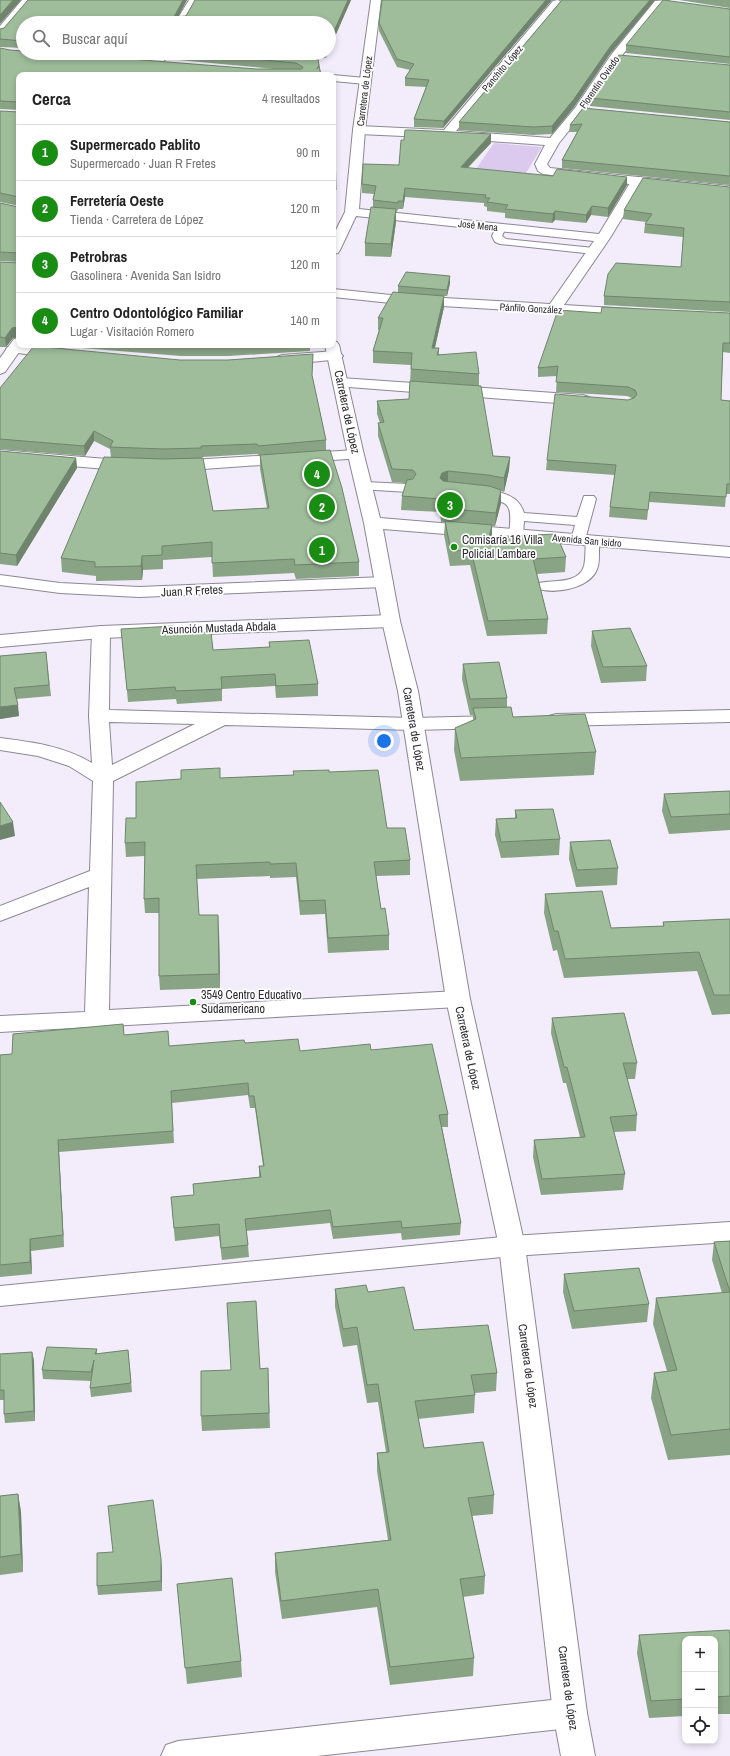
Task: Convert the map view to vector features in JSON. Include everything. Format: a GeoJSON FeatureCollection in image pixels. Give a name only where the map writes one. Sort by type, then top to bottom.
{"type":"FeatureCollection","features":[{"type":"Feature","properties":{"kind":"street"},"geometry":{"type":"LineString","coordinates":[[0,33],[28,0]]}},
{"type":"Feature","properties":{"kind":"street"},"geometry":{"type":"LineString","coordinates":[[184,16],[194,0]]}},
{"type":"Feature","properties":{"kind":"street","name":"Carretera de López"},"geometry":{"type":"LineString","coordinates":[[336,244],[352,212],[359,130],[376,0]]}},
{"type":"Feature","properties":{"kind":"street"},"geometry":{"type":"LineString","coordinates":[[662,2],[675,5]]}},
{"type":"Feature","properties":{"kind":"street","name":"Florentín Oviedo"},"geometry":{"type":"LineString","coordinates":[[638,181],[547,170],[542,168],[540,164],[553,142],[579,110],[615,58],[662,2]]}},
{"type":"Feature","properties":{"kind":"street","name":"Panchito López"},"geometry":{"type":"LineString","coordinates":[[447,134],[557,3]]}},
{"type":"Feature","properties":{"kind":"street"},"geometry":{"type":"LineString","coordinates":[[615,58],[630,59]]}},
{"type":"Feature","properties":{"kind":"street"},"geometry":{"type":"LineString","coordinates":[[152,72],[155,60]]}},
{"type":"Feature","properties":{"kind":"street"},"geometry":{"type":"LineString","coordinates":[[158,60],[171,64]]}},
{"type":"Feature","properties":{"kind":"street"},"geometry":{"type":"LineString","coordinates":[[336,78],[365,81]]}},
{"type":"Feature","properties":{"kind":"street"},"geometry":{"type":"LineString","coordinates":[[579,110],[595,111]]}},
{"type":"Feature","properties":{"kind":"street"},"geometry":{"type":"LineString","coordinates":[[359,130],[447,134],[553,142]]}},
{"type":"Feature","properties":{"kind":"street"},"geometry":{"type":"LineString","coordinates":[[554,309],[603,238],[638,181],[730,190]]}},
{"type":"Feature","properties":{"kind":"street","name":"José Mena"},"geometry":{"type":"LineString","coordinates":[[352,212],[603,238]]}},
{"type":"Feature","properties":{"kind":"street","name":"Pánfilo González"},"geometry":{"type":"LineString","coordinates":[[336,293],[391,299],[642,313]]}},
{"type":"Feature","properties":{"kind":"street"},"geometry":{"type":"LineString","coordinates":[[0,369],[16,345]]}},
{"type":"Feature","properties":{"kind":"street"},"geometry":{"type":"LineString","coordinates":[[34,348],[77,355]]}},
{"type":"Feature","properties":{"kind":"street"},"geometry":{"type":"LineString","coordinates":[[266,361],[333,351]]}},
{"type":"Feature","properties":{"kind":"street","name":"Carretera de López"},"geometry":{"type":"LineString","coordinates":[[333,351],[373,523],[391,621],[408,690],[412,724],[420,760],[458,999],[512,1246],[539,1452],[570,1713],[578,1756]]}},
{"type":"Feature","properties":{"kind":"street"},"geometry":{"type":"LineString","coordinates":[[341,383],[595,401]]}},
{"type":"Feature","properties":{"kind":"street"},"geometry":{"type":"LineString","coordinates":[[0,455],[143,466]]}},
{"type":"Feature","properties":{"kind":"street"},"geometry":{"type":"LineString","coordinates":[[162,466],[356,455]]}},
{"type":"Feature","properties":{"kind":"street","name":"Avenida San Isidro"},"geometry":{"type":"LineString","coordinates":[[373,523],[730,552]]}},
{"type":"Feature","properties":{"kind":"street","name":"Juan R Fretes"},"geometry":{"type":"LineString","coordinates":[[0,580],[60,588],[139,592],[384,582]]}},
{"type":"Feature","properties":{"kind":"street","name":"Asunción Mustada Abdala"},"geometry":{"type":"LineString","coordinates":[[0,641],[101,632],[391,621]]}},
{"type":"Feature","properties":{"kind":"street"},"geometry":{"type":"LineString","coordinates":[[97,1019],[103,778],[99,716],[101,632]]}},
{"type":"Feature","properties":{"kind":"street"},"geometry":{"type":"LineString","coordinates":[[99,716],[412,724],[516,721]]}},
{"type":"Feature","properties":{"kind":"street"},"geometry":{"type":"LineString","coordinates":[[539,721],[730,716]]}},
{"type":"Feature","properties":{"kind":"street"},"geometry":{"type":"LineString","coordinates":[[103,778],[223,718]]}},
{"type":"Feature","properties":{"kind":"street"},"geometry":{"type":"LineString","coordinates":[[0,744],[42,750],[76,762],[103,778]]}},
{"type":"Feature","properties":{"kind":"street"},"geometry":{"type":"LineString","coordinates":[[0,914],[100,875]]}},
{"type":"Feature","properties":{"kind":"street"},"geometry":{"type":"LineString","coordinates":[[0,1024],[458,999]]}},
{"type":"Feature","properties":{"kind":"street"},"geometry":{"type":"LineString","coordinates":[[0,1296],[512,1246],[730,1232]]}},
{"type":"Feature","properties":{"kind":"street"},"geometry":{"type":"LineString","coordinates":[[178,1756],[570,1713]]}},
{"type":"Feature","properties":{"kind":"lane"},"geometry":{"type":"LineString","coordinates":[[501,227],[497,236],[499,240],[504,242],[594,251]]}},
{"type":"Feature","properties":{"kind":"lane"},"geometry":{"type":"LineString","coordinates":[[364,486],[408,488]]}},
{"type":"Feature","properties":{"kind":"lane"},"geometry":{"type":"LineString","coordinates":[[464,491],[504,497],[515,505],[518,516],[516,535]]}},
{"type":"Feature","properties":{"kind":"lane"},"geometry":{"type":"LineString","coordinates":[[544,586],[563,585],[577,581],[586,575],[591,567],[590,554],[585,540],[583,522],[589,499]]}},
{"type":"Feature","properties":{"kind":"lane"},"geometry":{"type":"LineString","coordinates":[[518,516],[583,522]]}},
{"type":"Feature","properties":{"kind":"shaded area"},"geometry":{"type":"Polygon","coordinates":[[[494,143],[542,147],[521,181],[471,176],[494,143]]]}},
{"type":"Feature","properties":{"kind":"building"},"geometry":{"type":"Polygon","coordinates":[[[0,0],[13,0],[0,15],[0,0]]]}},
{"type":"Feature","properties":{"kind":"building"},"geometry":{"type":"Polygon","coordinates":[[[28,0],[183,0],[175,16],[16,16],[16,40],[0,39],[0,29],[4,28],[28,0]]]}},
{"type":"Feature","properties":{"kind":"building"},"geometry":{"type":"Polygon","coordinates":[[[195,0],[348,0],[336,27],[336,16],[186,16],[195,0]]]}},
{"type":"Feature","properties":{"kind":"building"},"geometry":{"type":"Polygon","coordinates":[[[382,0],[546,0],[444,121],[414,119],[429,80],[405,78],[414,64],[397,59],[379,23],[382,0]]]}},
{"type":"Feature","properties":{"kind":"building"},"geometry":{"type":"Polygon","coordinates":[[[562,0],[650,0],[610,47],[574,99],[552,126],[534,127],[459,122],[562,0]]]}},
{"type":"Feature","properties":{"kind":"building"},"geometry":{"type":"Polygon","coordinates":[[[663,0],[730,9],[730,57],[626,45],[663,0]]]}},
{"type":"Feature","properties":{"kind":"building"},"geometry":{"type":"Polygon","coordinates":[[[0,48],[16,50],[16,60],[142,60],[256,69],[302,69],[303,67],[296,63],[263,60],[318,60],[319,65],[317,69],[319,66],[320,72],[16,72],[16,102],[0,101],[0,48]]]}},
{"type":"Feature","properties":{"kind":"building"},"geometry":{"type":"Polygon","coordinates":[[[619,55],[730,65],[730,112],[590,98],[619,55]]]}},
{"type":"Feature","properties":{"kind":"building"},"geometry":{"type":"Polygon","coordinates":[[[583,108],[730,122],[730,176],[562,160],[582,124],[570,125],[583,108]]]}},
{"type":"Feature","properties":{"kind":"building"},"geometry":{"type":"Polygon","coordinates":[[[0,111],[16,112],[16,196],[0,193],[0,111]]]}},
{"type":"Feature","properties":{"kind":"building"},"geometry":{"type":"Polygon","coordinates":[[[405,130],[491,134],[461,167],[553,176],[557,169],[627,177],[608,208],[592,206],[586,215],[555,211],[553,214],[505,209],[508,205],[487,202],[490,198],[485,198],[486,195],[405,188],[403,201],[398,201],[398,203],[373,200],[376,186],[362,184],[363,164],[399,165],[401,140],[404,140],[405,130]]]}},
{"type":"Feature","properties":{"kind":"building"},"geometry":{"type":"Polygon","coordinates":[[[643,178],[730,187],[730,302],[604,296],[608,274],[616,263],[681,267],[684,228],[645,224],[652,214],[624,210],[643,178]]]}},
{"type":"Feature","properties":{"kind":"building"},"geometry":{"type":"Polygon","coordinates":[[[0,203],[16,207],[16,253],[0,252],[0,203]]]}},
{"type":"Feature","properties":{"kind":"building"},"geometry":{"type":"Polygon","coordinates":[[[371,207],[396,209],[391,244],[365,243],[371,207]]]}},
{"type":"Feature","properties":{"kind":"building"},"geometry":{"type":"Polygon","coordinates":[[[0,262],[16,263],[16,327],[12,328],[5,338],[0,337],[0,262]]]}},
{"type":"Feature","properties":{"kind":"building"},"geometry":{"type":"Polygon","coordinates":[[[406,272],[450,276],[447,290],[398,286],[406,272]]]}},
{"type":"Feature","properties":{"kind":"building"},"geometry":{"type":"Polygon","coordinates":[[[393,292],[444,296],[432,348],[439,348],[437,355],[476,352],[479,374],[411,369],[412,353],[373,351],[383,318],[378,318],[393,292]]]}},
{"type":"Feature","properties":{"kind":"building"},"geometry":{"type":"Polygon","coordinates":[[[602,307],[730,313],[730,343],[723,343],[721,400],[730,401],[730,484],[727,484],[726,497],[650,492],[648,510],[610,507],[616,465],[547,460],[555,394],[628,400],[634,398],[637,394],[635,390],[628,387],[556,382],[558,366],[538,368],[558,310],[601,313],[602,307]]]}},
{"type":"Feature","properties":{"kind":"building"},"geometry":{"type":"Polygon","coordinates":[[[32,348],[55,348],[180,360],[228,360],[313,354],[312,375],[326,440],[258,446],[257,444],[163,449],[110,447],[113,441],[94,431],[84,446],[0,439],[0,388],[32,348]]]}},
{"type":"Feature","properties":{"kind":"building"},"geometry":{"type":"Polygon","coordinates":[[[410,381],[481,386],[493,456],[510,457],[504,478],[448,471],[442,473],[440,478],[443,481],[489,486],[501,490],[496,513],[442,508],[440,499],[402,496],[407,480],[413,479],[416,474],[413,470],[392,469],[378,423],[384,422],[377,401],[409,399],[410,381]]]}},
{"type":"Feature","properties":{"kind":"building"},"geometry":{"type":"Polygon","coordinates":[[[330,450],[342,488],[359,562],[295,565],[294,559],[212,563],[212,542],[162,546],[162,555],[142,556],[141,566],[95,567],[95,562],[61,558],[104,457],[163,459],[203,458],[213,511],[269,508],[260,455],[330,450]]]}},
{"type":"Feature","properties":{"kind":"building"},"geometry":{"type":"Polygon","coordinates":[[[0,451],[76,458],[16,555],[0,553],[0,451]]]}},
{"type":"Feature","properties":{"kind":"building"},"geometry":{"type":"Polygon","coordinates":[[[445,521],[492,525],[489,537],[556,534],[566,557],[533,559],[548,619],[488,621],[471,550],[451,551],[445,521]]]}},
{"type":"Feature","properties":{"kind":"building"},"geometry":{"type":"Polygon","coordinates":[[[173,626],[174,634],[211,632],[213,650],[270,647],[269,642],[309,640],[318,684],[276,686],[275,674],[221,677],[222,689],[176,691],[175,687],[127,690],[121,629],[173,626]]]}},
{"type":"Feature","properties":{"kind":"building"},"geometry":{"type":"Polygon","coordinates":[[[630,628],[647,666],[603,667],[592,631],[630,628]]]}},
{"type":"Feature","properties":{"kind":"building"},"geometry":{"type":"Polygon","coordinates":[[[46,652],[49,685],[14,688],[18,705],[0,707],[0,656],[46,652]]]}},
{"type":"Feature","properties":{"kind":"building"},"geometry":{"type":"Polygon","coordinates":[[[499,662],[507,698],[470,699],[463,664],[499,662]]]}},
{"type":"Feature","properties":{"kind":"building"},"geometry":{"type":"Polygon","coordinates":[[[511,707],[513,717],[585,714],[596,752],[461,758],[455,728],[476,719],[473,708],[511,707]]]}},
{"type":"Feature","properties":{"kind":"building"},"geometry":{"type":"Polygon","coordinates":[[[220,768],[220,778],[294,775],[293,771],[329,770],[329,772],[378,770],[387,828],[405,828],[410,860],[374,862],[381,909],[385,908],[389,935],[328,938],[325,900],[300,901],[296,863],[270,864],[270,862],[196,865],[199,915],[218,915],[219,974],[159,976],[159,898],[144,899],[145,842],[125,843],[126,818],[136,818],[136,782],[181,779],[181,770],[220,768]]]}},
{"type":"Feature","properties":{"kind":"building"},"geometry":{"type":"Polygon","coordinates":[[[730,791],[730,814],[671,817],[664,794],[730,791]]]}},
{"type":"Feature","properties":{"kind":"building"},"geometry":{"type":"Polygon","coordinates":[[[0,802],[13,822],[0,826],[0,802]]]}},
{"type":"Feature","properties":{"kind":"building"},"geometry":{"type":"Polygon","coordinates":[[[553,809],[560,839],[501,842],[496,819],[517,818],[515,810],[553,809]]]}},
{"type":"Feature","properties":{"kind":"building"},"geometry":{"type":"Polygon","coordinates":[[[610,840],[618,868],[577,870],[570,842],[610,840]]]}},
{"type":"Feature","properties":{"kind":"building"},"geometry":{"type":"Polygon","coordinates":[[[602,891],[611,928],[664,926],[663,922],[730,919],[730,995],[714,995],[699,952],[565,959],[558,931],[554,931],[545,894],[602,891]]]}},
{"type":"Feature","properties":{"kind":"building"},"geometry":{"type":"Polygon","coordinates":[[[624,1013],[637,1063],[623,1063],[637,1115],[610,1117],[625,1174],[542,1179],[534,1140],[585,1137],[567,1067],[564,1067],[552,1018],[624,1013]]]}},
{"type":"Feature","properties":{"kind":"building"},"geometry":{"type":"Polygon","coordinates":[[[123,1024],[124,1035],[168,1031],[169,1046],[244,1040],[245,1043],[298,1039],[300,1051],[370,1044],[371,1050],[432,1044],[448,1114],[439,1115],[461,1223],[402,1228],[401,1221],[333,1227],[330,1210],[245,1219],[248,1245],[221,1248],[219,1224],[174,1228],[171,1197],[194,1195],[193,1184],[261,1177],[259,1166],[264,1166],[254,1096],[249,1096],[248,1083],[171,1091],[173,1131],[58,1140],[63,1235],[30,1239],[30,1262],[0,1265],[0,1055],[12,1054],[13,1034],[123,1024]]]}},
{"type":"Feature","properties":{"kind":"building"},"geometry":{"type":"Polygon","coordinates":[[[730,1241],[730,1292],[714,1242],[730,1241]]]}},
{"type":"Feature","properties":{"kind":"building"},"geometry":{"type":"Polygon","coordinates":[[[639,1268],[649,1304],[574,1311],[564,1274],[639,1268]]]}},
{"type":"Feature","properties":{"kind":"building"},"geometry":{"type":"Polygon","coordinates":[[[366,1285],[368,1292],[404,1287],[414,1330],[488,1325],[497,1373],[471,1375],[475,1395],[415,1401],[424,1448],[483,1442],[494,1495],[468,1498],[485,1576],[460,1579],[474,1658],[390,1667],[378,1589],[281,1601],[275,1553],[391,1540],[377,1453],[389,1452],[378,1384],[367,1385],[357,1327],[343,1329],[335,1289],[366,1285]]]}},
{"type":"Feature","properties":{"kind":"building"},"geometry":{"type":"Polygon","coordinates":[[[730,1292],[730,1429],[671,1435],[654,1373],[677,1370],[656,1298],[730,1292]]]}},
{"type":"Feature","properties":{"kind":"building"},"geometry":{"type":"Polygon","coordinates":[[[256,1301],[260,1369],[268,1368],[269,1413],[201,1416],[201,1371],[231,1370],[227,1303],[256,1301]]]}},
{"type":"Feature","properties":{"kind":"building"},"geometry":{"type":"Polygon","coordinates":[[[47,1347],[97,1349],[95,1354],[128,1350],[131,1383],[90,1388],[94,1360],[91,1372],[42,1370],[47,1347]]]}},
{"type":"Feature","properties":{"kind":"building"},"geometry":{"type":"Polygon","coordinates":[[[32,1352],[34,1411],[4,1414],[4,1390],[0,1390],[0,1354],[32,1352]]]}},
{"type":"Feature","properties":{"kind":"building"},"geometry":{"type":"Polygon","coordinates":[[[18,1494],[21,1554],[0,1557],[0,1496],[18,1494]]]}},
{"type":"Feature","properties":{"kind":"building"},"geometry":{"type":"Polygon","coordinates":[[[153,1500],[161,1559],[161,1581],[97,1586],[97,1553],[113,1552],[108,1506],[153,1500]]]}},
{"type":"Feature","properties":{"kind":"building"},"geometry":{"type":"Polygon","coordinates":[[[232,1578],[241,1661],[185,1668],[177,1584],[232,1578]]]}},
{"type":"Feature","properties":{"kind":"building"},"geometry":{"type":"Polygon","coordinates":[[[729,1630],[730,1696],[718,1697],[718,1636],[682,1636],[682,1699],[651,1701],[639,1635],[729,1630]]]}},
{"type":"Feature","properties":{"kind":"place","name":"Centro Odontológico Familiar"},"geometry":{"type":"Point","coordinates":[317,474]}},
{"type":"Feature","properties":{"kind":"place","name":"Petrobras"},"geometry":{"type":"Point","coordinates":[450,505]}},
{"type":"Feature","properties":{"kind":"place","name":"Ferretería Oeste"},"geometry":{"type":"Point","coordinates":[322,507]}},
{"type":"Feature","properties":{"kind":"place","name":"Comisaría 16 Villa Policial Lambare"},"geometry":{"type":"Point","coordinates":[454,547]}},
{"type":"Feature","properties":{"kind":"place","name":"Supermercado Pablito"},"geometry":{"type":"Point","coordinates":[322,550]}},
{"type":"Feature","properties":{"kind":"place","name":"3549 Centro Educativo Sudamericano"},"geometry":{"type":"Point","coordinates":[193,1002]}}]}
